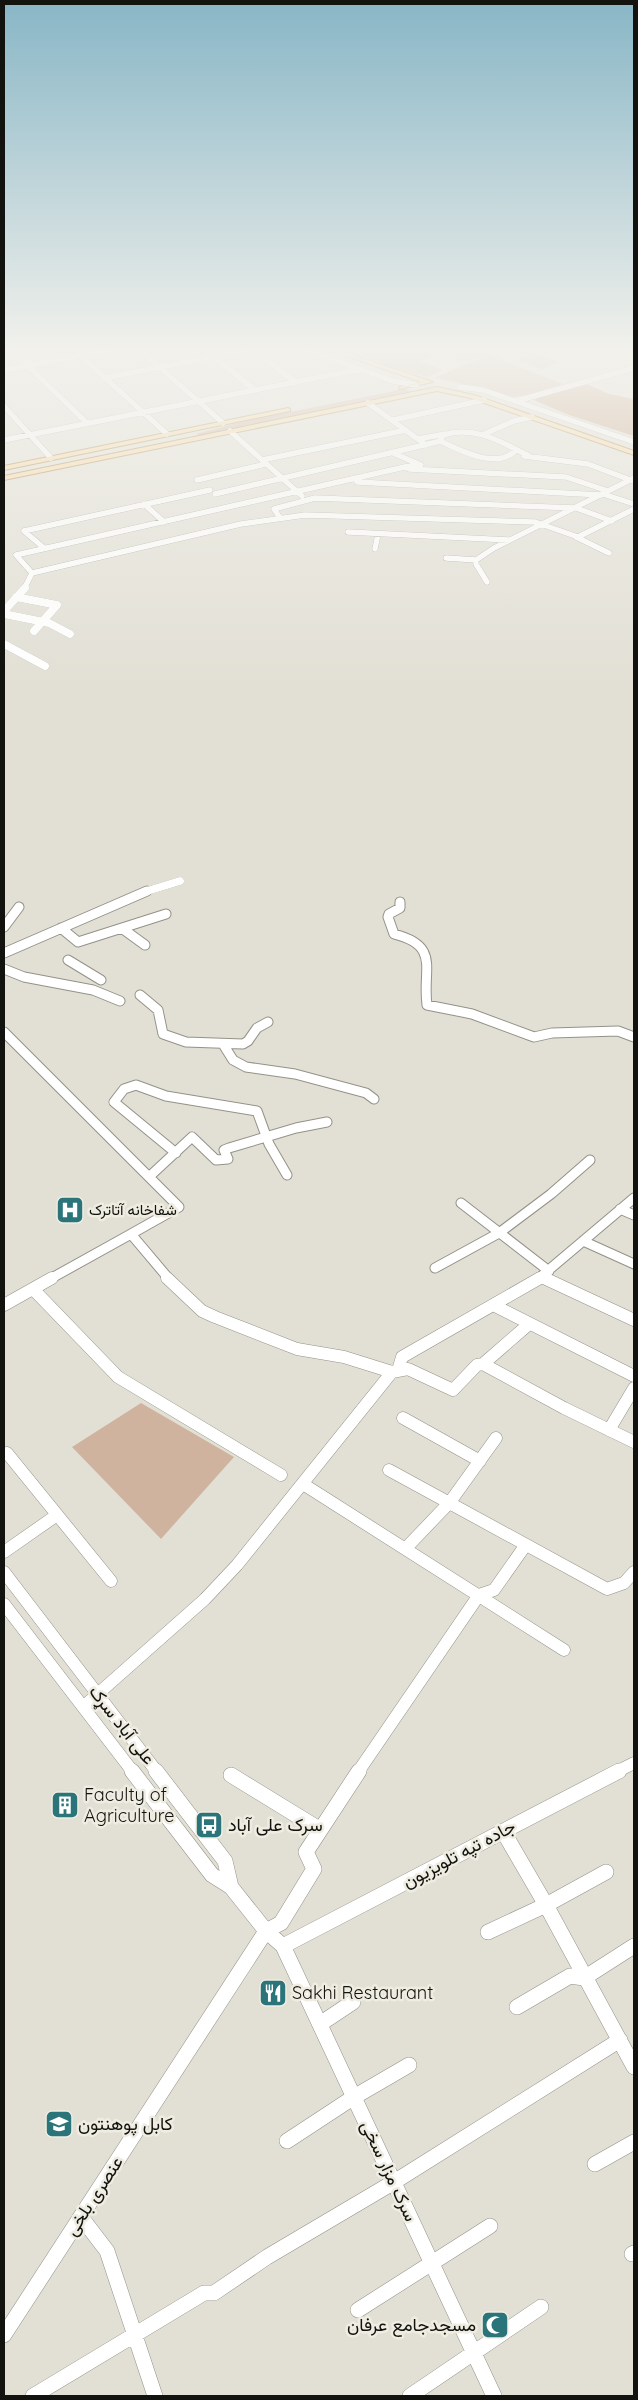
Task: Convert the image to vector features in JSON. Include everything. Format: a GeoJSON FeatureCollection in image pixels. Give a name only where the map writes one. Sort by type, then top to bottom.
{"type":"FeatureCollection","features":[{"type":"Feature","properties":{"kind":"main road"},"geometry":{"type":"LineString","coordinates":[[4,468],[32,462]]}},
{"type":"Feature","properties":{"kind":"main road"},"geometry":{"type":"LineString","coordinates":[[4,478],[80,462]]}},
{"type":"Feature","properties":{"kind":"street"},"geometry":{"type":"LineString","coordinates":[[231,508],[197,480],[264,462],[308,500]]}},
{"type":"Feature","properties":{"kind":"street"},"geometry":{"type":"LineString","coordinates":[[44,548],[24,531],[144,504],[213,492],[353,462]]}},
{"type":"Feature","properties":{"kind":"street"},"geometry":{"type":"LineString","coordinates":[[413,462],[435,471]]}},
{"type":"Feature","properties":{"kind":"street"},"geometry":{"type":"LineString","coordinates":[[491,472],[504,462]]}},
{"type":"Feature","properties":{"kind":"street"},"geometry":{"type":"LineString","coordinates":[[573,462],[588,464],[633,480]]}},
{"type":"Feature","properties":{"kind":"street"},"geometry":{"type":"LineString","coordinates":[[362,480],[418,464]]}},
{"type":"Feature","properties":{"kind":"street"},"geometry":{"type":"LineString","coordinates":[[404,469],[566,477],[634,504]]}},
{"type":"Feature","properties":{"kind":"street"},"geometry":{"type":"LineString","coordinates":[[32,574],[16,555],[345,481],[362,480],[496,489],[604,493]]}},
{"type":"Feature","properties":{"kind":"street"},"geometry":{"type":"LineString","coordinates":[[446,558],[477,559],[604,493],[633,480]]}},
{"type":"Feature","properties":{"kind":"street"},"geometry":{"type":"LineString","coordinates":[[315,498],[321,486]]}},
{"type":"Feature","properties":{"kind":"street"},"geometry":{"type":"LineString","coordinates":[[495,505],[496,489]]}},
{"type":"Feature","properties":{"kind":"street"},"geometry":{"type":"LineString","coordinates":[[280,518],[274,510],[315,498],[576,508],[612,521]]}},
{"type":"Feature","properties":{"kind":"street"},"geometry":{"type":"LineString","coordinates":[[144,504],[164,522]]}},
{"type":"Feature","properties":{"kind":"street"},"geometry":{"type":"LineString","coordinates":[[298,504],[305,514]]}},
{"type":"Feature","properties":{"kind":"street"},"geometry":{"type":"LineString","coordinates":[[576,537],[634,509]]}},
{"type":"Feature","properties":{"kind":"street"},"geometry":{"type":"LineString","coordinates":[[70,634],[42,621],[4,612],[24,589],[25,583],[32,574],[74,564],[89,558],[241,524],[305,514],[544,524],[609,553]]}},
{"type":"Feature","properties":{"kind":"street"},"geometry":{"type":"LineString","coordinates":[[348,532],[513,540]]}},
{"type":"Feature","properties":{"kind":"street"},"geometry":{"type":"LineString","coordinates":[[375,549],[378,534]]}},
{"type":"Feature","properties":{"kind":"street"},"geometry":{"type":"LineString","coordinates":[[477,559],[477,569],[486,582]]}},
{"type":"Feature","properties":{"kind":"street"},"geometry":{"type":"LineString","coordinates":[[16,597],[57,605],[34,631]]}},
{"type":"Feature","properties":{"kind":"street"},"geometry":{"type":"LineString","coordinates":[[4,644],[45,666]]}},
{"type":"Feature","properties":{"kind":"street"},"geometry":{"type":"LineString","coordinates":[[4,953],[165,884],[180,881]]}},
{"type":"Feature","properties":{"kind":"street"},"geometry":{"type":"LineString","coordinates":[[400,902],[400,908],[389,914],[388,917],[394,934],[419,943],[426,955],[425,994],[427,1005],[472,1014],[534,1037],[552,1033],[618,1031],[634,1037]]}},
{"type":"Feature","properties":{"kind":"street"},"geometry":{"type":"LineString","coordinates":[[4,927],[19,907]]}},
{"type":"Feature","properties":{"kind":"street"},"geometry":{"type":"LineString","coordinates":[[61,928],[77,942],[166,914]]}},
{"type":"Feature","properties":{"kind":"street"},"geometry":{"type":"LineString","coordinates":[[123,928],[146,945]]}},
{"type":"Feature","properties":{"kind":"street"},"geometry":{"type":"LineString","coordinates":[[68,960],[101,980]]}},
{"type":"Feature","properties":{"kind":"street"},"geometry":{"type":"LineString","coordinates":[[4,970],[20,977],[70,986],[111,996],[120,1001]]}},
{"type":"Feature","properties":{"kind":"street"},"geometry":{"type":"LineString","coordinates":[[70,986],[86,971]]}},
{"type":"Feature","properties":{"kind":"street"},"geometry":{"type":"LineString","coordinates":[[140,995],[158,1010],[163,1034],[186,1042],[223,1044],[246,1042],[257,1028],[268,1022]]}},
{"type":"Feature","properties":{"kind":"street"},"geometry":{"type":"LineString","coordinates":[[4,1032],[179,1207],[4,1305]]}},
{"type":"Feature","properties":{"kind":"street"},"geometry":{"type":"LineString","coordinates":[[223,1044],[233,1060],[246,1067],[295,1074],[366,1093],[374,1099]]}},
{"type":"Feature","properties":{"kind":"street"},"geometry":{"type":"LineString","coordinates":[[176,1153],[114,1102],[116,1097],[127,1087],[139,1086],[152,1093],[194,1102],[234,1104],[257,1112],[274,1157],[287,1174]]}},
{"type":"Feature","properties":{"kind":"street"},"geometry":{"type":"LineString","coordinates":[[150,1176],[176,1153],[188,1138],[192,1137],[216,1160],[228,1159],[224,1150],[265,1137],[327,1122]]}},
{"type":"Feature","properties":{"kind":"street"},"geometry":{"type":"LineString","coordinates":[[435,1268],[499,1233],[552,1194],[590,1160]]}},
{"type":"Feature","properties":{"kind":"street"},"geometry":{"type":"LineString","coordinates":[[83,1707],[205,1599],[237,1564],[396,1370],[402,1357],[493,1306],[545,1274],[634,1198]]}},
{"type":"Feature","properties":{"kind":"street"},"geometry":{"type":"LineString","coordinates":[[461,1203],[499,1233],[545,1274],[634,1320]]}},
{"type":"Feature","properties":{"kind":"street"},"geometry":{"type":"LineString","coordinates":[[620,1209],[634,1215]]}},
{"type":"Feature","properties":{"kind":"street"},"geometry":{"type":"LineString","coordinates":[[131,1234],[162,1273],[202,1311],[297,1349],[344,1357],[396,1370],[409,1368],[454,1390],[477,1365],[483,1364],[529,1324]]}},
{"type":"Feature","properties":{"kind":"street"},"geometry":{"type":"LineString","coordinates":[[583,1241],[634,1264]]}},
{"type":"Feature","properties":{"kind":"street"},"geometry":{"type":"LineString","coordinates":[[33,1288],[118,1377],[281,1475]]}},
{"type":"Feature","properties":{"kind":"street"},"geometry":{"type":"LineString","coordinates":[[493,1306],[634,1376]]}},
{"type":"Feature","properties":{"kind":"street"},"geometry":{"type":"LineString","coordinates":[[483,1364],[634,1442]]}},
{"type":"Feature","properties":{"kind":"street"},"geometry":{"type":"LineString","coordinates":[[609,1430],[634,1388]]}},
{"type":"Feature","properties":{"kind":"street"},"geometry":{"type":"LineString","coordinates":[[403,1418],[480,1461]]}},
{"type":"Feature","properties":{"kind":"street"},"geometry":{"type":"LineString","coordinates":[[406,1548],[450,1502],[496,1438]]}},
{"type":"Feature","properties":{"kind":"street"},"geometry":{"type":"LineString","coordinates":[[7,1453],[111,1581]]}},
{"type":"Feature","properties":{"kind":"street"},"geometry":{"type":"LineString","coordinates":[[388,1470],[607,1589],[624,1583],[634,1572]]}},
{"type":"Feature","properties":{"kind":"street"},"geometry":{"type":"LineString","coordinates":[[303,1484],[564,1650]]}},
{"type":"Feature","properties":{"kind":"street"},"geometry":{"type":"LineString","coordinates":[[4,1552],[57,1515]]}},
{"type":"Feature","properties":{"kind":"street"},"geometry":{"type":"LineString","coordinates":[[231,1774],[319,1830],[479,1595],[494,1590],[502,1576],[525,1546]]}},
{"type":"Feature","properties":{"kind":"street","name":"علی آباد سړک"},"geometry":{"type":"LineString","coordinates":[[4,1572],[225,1861],[231,1887],[266,1931],[283,1946]]}},
{"type":"Feature","properties":{"kind":"street"},"geometry":{"type":"LineString","coordinates":[[4,1604],[212,1875],[231,1887]]}},
{"type":"Feature","properties":{"kind":"street","name":"جاده تپه تلویزیون"},"geometry":{"type":"LineString","coordinates":[[283,1946],[634,1763]]}},
{"type":"Feature","properties":{"kind":"street","name":"عنصری بلخی"},"geometry":{"type":"LineString","coordinates":[[4,2335],[266,1931],[281,1923],[314,1869],[306,1852],[319,1830]]}},
{"type":"Feature","properties":{"kind":"street"},"geometry":{"type":"LineString","coordinates":[[503,1831],[546,1905],[634,2067]]}},
{"type":"Feature","properties":{"kind":"street"},"geometry":{"type":"LineString","coordinates":[[488,1932],[546,1905],[606,1872]]}},
{"type":"Feature","properties":{"kind":"street","name":"سرک مزار سخی"},"geometry":{"type":"LineString","coordinates":[[283,1946],[494,2396]]}},
{"type":"Feature","properties":{"kind":"street"},"geometry":{"type":"LineString","coordinates":[[517,2007],[570,1976],[584,1978],[634,1946]]}},
{"type":"Feature","properties":{"kind":"street"},"geometry":{"type":"LineString","coordinates":[[320,2024],[352,2002]]}},
{"type":"Feature","properties":{"kind":"street"},"geometry":{"type":"LineString","coordinates":[[34,2396],[134,2334],[204,2294],[214,2293],[266,2257],[394,2182],[620,2040]]}},
{"type":"Feature","properties":{"kind":"street"},"geometry":{"type":"LineString","coordinates":[[286,2141],[354,2097],[409,2065]]}},
{"type":"Feature","properties":{"kind":"street"},"geometry":{"type":"LineString","coordinates":[[594,2164],[634,2142]]}},
{"type":"Feature","properties":{"kind":"street"},"geometry":{"type":"LineString","coordinates":[[81,2217],[107,2251],[154,2396]]}},
{"type":"Feature","properties":{"kind":"street"},"geometry":{"type":"LineString","coordinates":[[358,2310],[490,2226]]}},
{"type":"Feature","properties":{"kind":"street"},"geometry":{"type":"LineString","coordinates":[[410,2396],[541,2307]]}},
{"type":"Feature","properties":{"kind":"shaded area"},"geometry":{"type":"Polygon","coordinates":[[[141,1403],[234,1457],[161,1539],[72,1447],[141,1403]]]}},
{"type":"Feature","properties":{"kind":"place","name":"شفاخانه آتاترک"},"geometry":{"type":"Point","coordinates":[70,1210]}},
{"type":"Feature","properties":{"kind":"place","name":"Faculty of Agriculture"},"geometry":{"type":"Point","coordinates":[65,1805]}},
{"type":"Feature","properties":{"kind":"place","name":"سرک علی آباد"},"geometry":{"type":"Point","coordinates":[209,1825]}},
{"type":"Feature","properties":{"kind":"place","name":"Sakhi Restaurant"},"geometry":{"type":"Point","coordinates":[273,1993]}},
{"type":"Feature","properties":{"kind":"place","name":"کابل پوهنتون"},"geometry":{"type":"Point","coordinates":[59,2124]}},
{"type":"Feature","properties":{"kind":"place","name":"مسجدجامع عرفان"},"geometry":{"type":"Point","coordinates":[495,2325]}}]}
